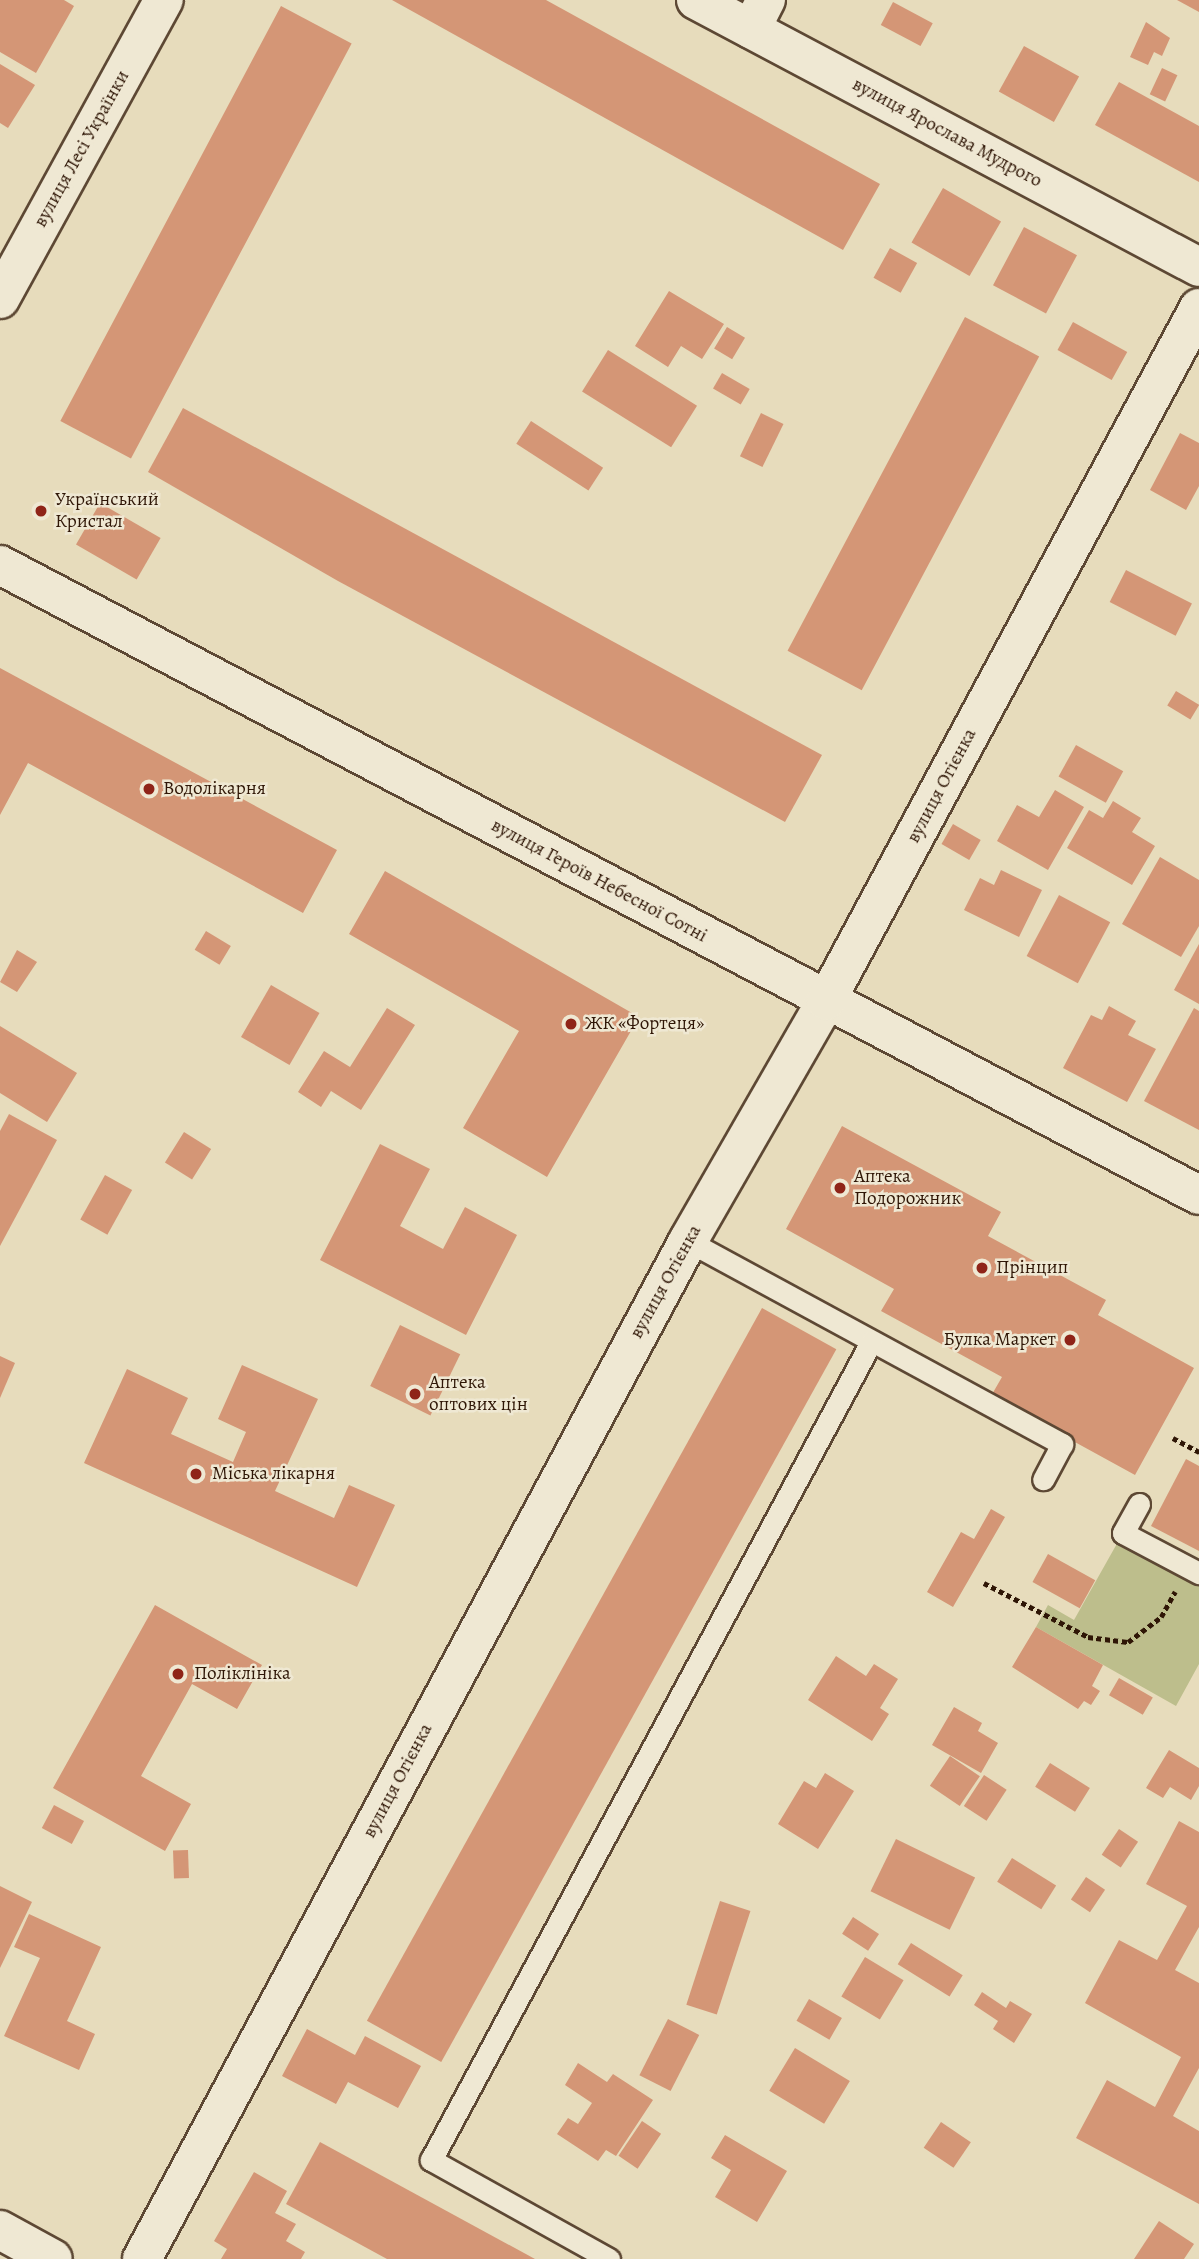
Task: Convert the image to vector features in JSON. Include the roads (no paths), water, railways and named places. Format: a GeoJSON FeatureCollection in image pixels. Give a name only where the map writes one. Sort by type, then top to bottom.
{"type":"FeatureCollection","features":[{"type":"Feature","properties":{"kind":"street","name":"вулиця Лесі Українки"},"geometry":{"type":"LineString","coordinates":[[0,299],[164,0]]}},
{"type":"Feature","properties":{"kind":"street","name":"вулиця Ярослава Мудрого"},"geometry":{"type":"LineString","coordinates":[[696,0],[759,15],[1199,267]]}},
{"type":"Feature","properties":{"kind":"street","name":"вулиця Огієнка"},"geometry":{"type":"LineString","coordinates":[[142,2259],[688,1241],[826,1001],[1199,308]]}},
{"type":"Feature","properties":{"kind":"street","name":"вулиця Героїв Небесної Сотні"},"geometry":{"type":"LineString","coordinates":[[0,565],[1199,1195]]}},
{"type":"Feature","properties":{"kind":"street"},"geometry":{"type":"LineString","coordinates":[[0,2230],[53,2259]]}},
{"type":"Feature","properties":{"kind":"lane"},"geometry":{"type":"LineString","coordinates":[[688,1241],[1062,1444],[1043,1479]]}},
{"type":"Feature","properties":{"kind":"lane"},"geometry":{"type":"LineString","coordinates":[[609,2259],[431,2160],[871,1342]]}},
{"type":"Feature","properties":{"kind":"lane"},"geometry":{"type":"LineString","coordinates":[[1139,1504],[1124,1533],[1194,1570]]}},
{"type":"Feature","properties":{"kind":"place","name":"Український Кристал"},"geometry":{"type":"Point","coordinates":[41,511]}},
{"type":"Feature","properties":{"kind":"place","name":"Водолікарня"},"geometry":{"type":"Point","coordinates":[149,789]}},
{"type":"Feature","properties":{"kind":"place","name":"ЖК «Фортеця»"},"geometry":{"type":"Point","coordinates":[571,1024]}},
{"type":"Feature","properties":{"kind":"place","name":"Аптека Подорожник"},"geometry":{"type":"Point","coordinates":[840,1188]}},
{"type":"Feature","properties":{"kind":"place","name":"Прінцип"},"geometry":{"type":"Point","coordinates":[982,1268]}},
{"type":"Feature","properties":{"kind":"place","name":"Булка Маркет"},"geometry":{"type":"Point","coordinates":[1070,1340]}},
{"type":"Feature","properties":{"kind":"place","name":"Аптека оптових цін"},"geometry":{"type":"Point","coordinates":[415,1394]}},
{"type":"Feature","properties":{"kind":"place","name":"Міська лікарня"},"geometry":{"type":"Point","coordinates":[196,1474]}},
{"type":"Feature","properties":{"kind":"place","name":"Поліклініка"},"geometry":{"type":"Point","coordinates":[178,1674]}}]}
